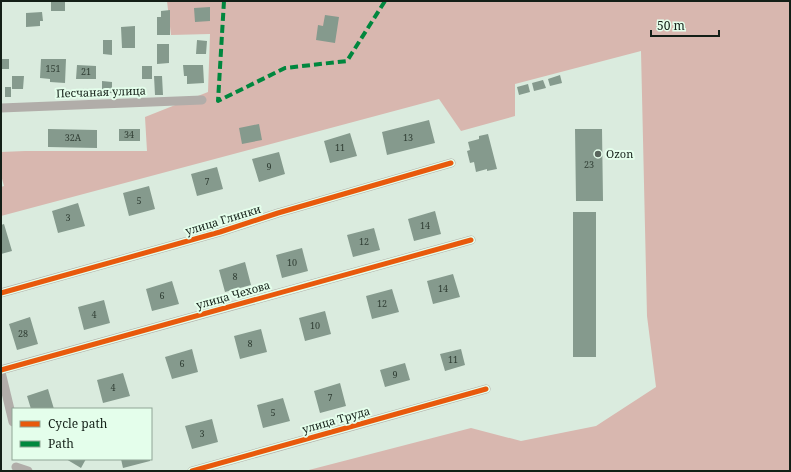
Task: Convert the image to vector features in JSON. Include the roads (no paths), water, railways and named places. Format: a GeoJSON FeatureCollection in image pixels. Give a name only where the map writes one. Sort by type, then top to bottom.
{"type":"FeatureCollection","features":[{"type":"Feature","properties":{"kind":"street","name":"Песчаная улица"},"geometry":{"type":"LineString","coordinates":[[1,108],[202,100]]}},
{"type":"Feature","properties":{"kind":"street","name":"улица Глинки"},"geometry":{"type":"LineString","coordinates":[[1,293],[220,232],[278,213],[451,162]]}},
{"type":"Feature","properties":{"kind":"street","name":"улица Чехова"},"geometry":{"type":"LineString","coordinates":[[1,371],[471,240]]}},
{"type":"Feature","properties":{"kind":"street"},"geometry":{"type":"LineString","coordinates":[[1,371],[12,418]]}},
{"type":"Feature","properties":{"kind":"street","name":"улица Труда"},"geometry":{"type":"LineString","coordinates":[[192,471],[486,389]]}},
{"type":"Feature","properties":{"kind":"street"},"geometry":{"type":"LineString","coordinates":[[15,466],[28,471]]}},
{"type":"Feature","properties":{"kind":"place","name":"Ozon"},"geometry":{"type":"Point","coordinates":[598,154]}}]}
